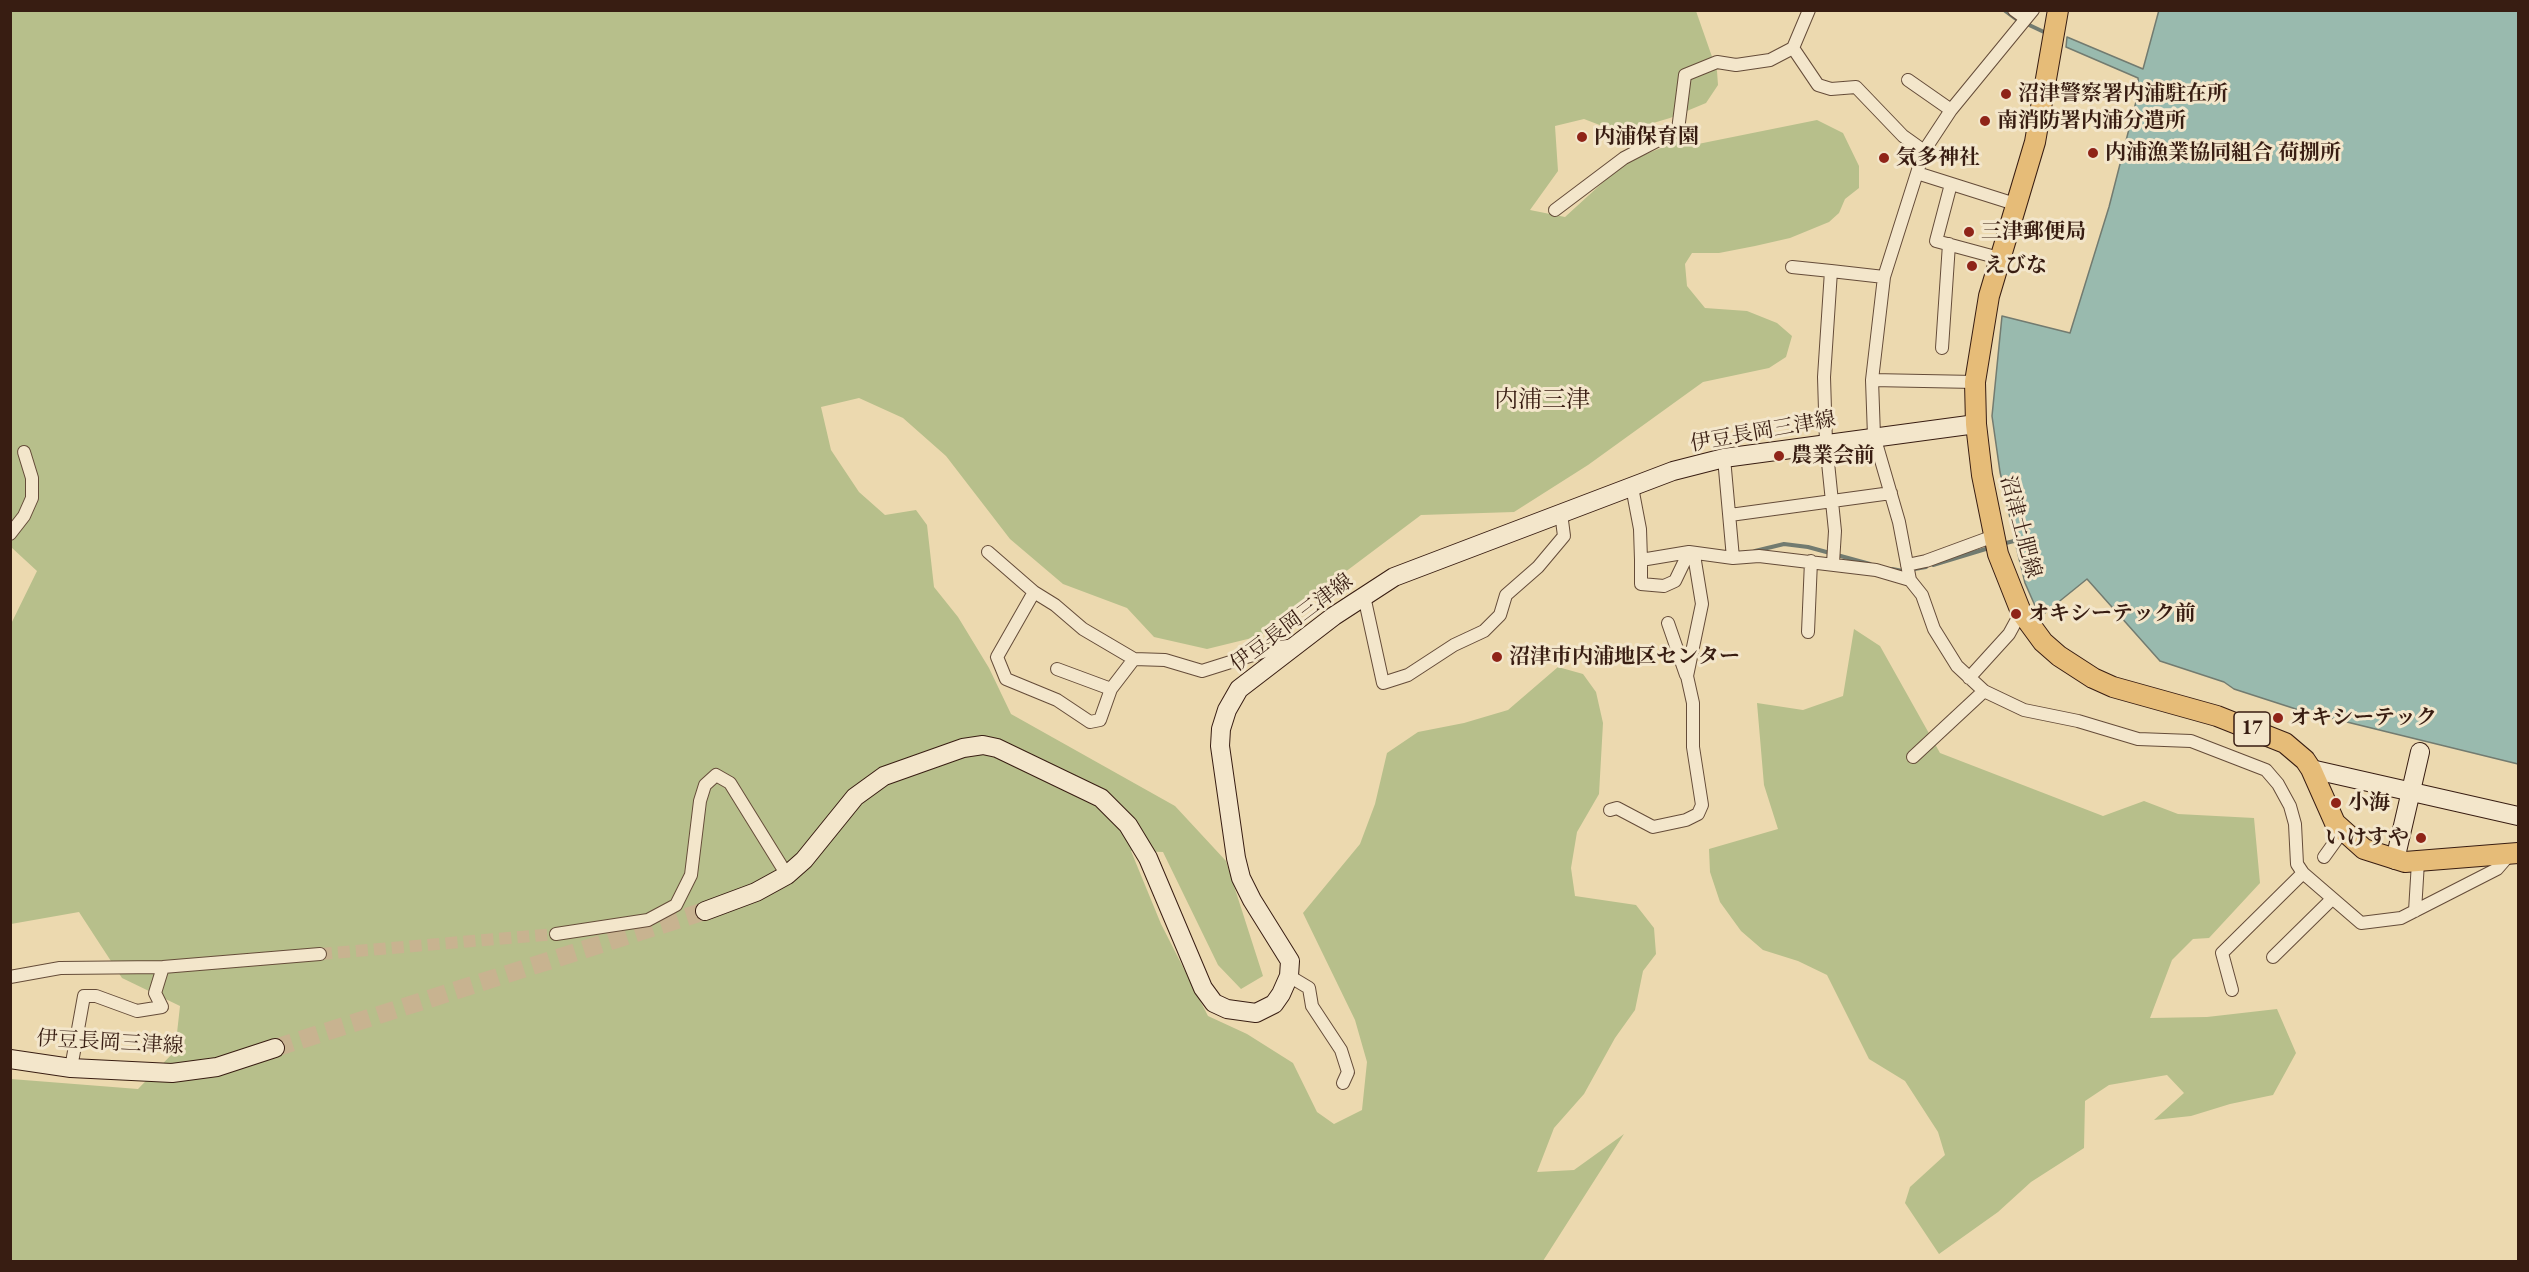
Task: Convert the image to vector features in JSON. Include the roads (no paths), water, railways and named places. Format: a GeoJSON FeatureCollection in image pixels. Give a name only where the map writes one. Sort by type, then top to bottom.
{"type":"FeatureCollection","features":[{"type":"Feature","properties":{"kind":"main road","name":"沼津土肥線"},"geometry":{"type":"LineString","coordinates":[[2058,10],[2035,142],[1989,296],[1975,382],[1976,424],[1982,475],[1996,545],[2021,612],[2043,642],[2077,670],[2113,687],[2217,716],[2268,735],[2298,753],[2311,769],[2335,823],[2342,832],[2364,849],[2395,860],[2418,862],[2514,853]]}},
{"type":"Feature","properties":{"kind":"main road","name":"伊豆長岡三津線"},"geometry":{"type":"LineString","coordinates":[[1289,976],[1290,961],[1241,878],[1220,746],[1221,729],[1227,710],[1239,689],[1294,645],[1394,577],[1673,471],[1724,458],[1976,424]]}},
{"type":"Feature","properties":{"kind":"main road"},"geometry":{"type":"LineString","coordinates":[[705,911],[756,892],[787,875],[804,860],[855,797],[884,776],[963,748],[983,745],[997,748],[1101,798],[1128,825],[1148,858],[1203,988],[1214,1003],[1227,1009],[1256,1013],[1274,1004],[1289,976]]}},
{"type":"Feature","properties":{"kind":"main road"},"geometry":{"type":"LineString","coordinates":[[2395,860],[2420,752]]}},
{"type":"Feature","properties":{"kind":"main road"},"geometry":{"type":"LineString","coordinates":[[2311,769],[2518,816]]}},
{"type":"Feature","properties":{"kind":"main road","name":"伊豆長岡三津線"},"geometry":{"type":"LineString","coordinates":[[10,1059],[71,1068],[172,1074],[217,1067],[275,1048]]}},
{"type":"Feature","properties":{"kind":"street"},"geometry":{"type":"LineString","coordinates":[[1555,210],[1623,158],[1678,130],[1685,75],[1716,62],[1736,65],[1770,60],[1792,48],[1809,10]]}},
{"type":"Feature","properties":{"kind":"street"},"geometry":{"type":"LineString","coordinates":[[2024,13],[1924,151],[1884,277],[1872,380],[1874,436],[1891,493],[1910,580],[1922,595],[1934,629],[1943,645],[1969,678],[1984,691],[2024,710],[2078,721],[2138,740],[2191,741],[2266,770],[2278,784],[2290,806],[2295,824],[2297,864],[2302,873],[2361,923],[2401,918],[2497,869],[2514,853]]}},
{"type":"Feature","properties":{"kind":"street"},"geometry":{"type":"LineString","coordinates":[[1792,48],[1818,85],[1831,89],[1856,87],[1903,136],[1924,151]]}},
{"type":"Feature","properties":{"kind":"street"},"geometry":{"type":"LineString","coordinates":[[1908,80],[1951,111]]}},
{"type":"Feature","properties":{"kind":"street"},"geometry":{"type":"LineString","coordinates":[[1917,173],[2015,204]]}},
{"type":"Feature","properties":{"kind":"street"},"geometry":{"type":"LineString","coordinates":[[1951,184],[1936,241],[1999,258]]}},
{"type":"Feature","properties":{"kind":"street"},"geometry":{"type":"LineString","coordinates":[[1942,348],[1949,244]]}},
{"type":"Feature","properties":{"kind":"street"},"geometry":{"type":"LineString","coordinates":[[1792,267],[1884,277]]}},
{"type":"Feature","properties":{"kind":"street"},"geometry":{"type":"LineString","coordinates":[[1831,271],[1824,377],[1826,443],[1833,502],[1833,564]]}},
{"type":"Feature","properties":{"kind":"street"},"geometry":{"type":"LineString","coordinates":[[1872,380],[1975,382]]}},
{"type":"Feature","properties":{"kind":"street"},"geometry":{"type":"LineString","coordinates":[[10,534],[24,516],[32,498],[32,478],[24,452]]}},
{"type":"Feature","properties":{"kind":"street"},"geometry":{"type":"LineString","coordinates":[[1724,458],[1733,558]]}},
{"type":"Feature","properties":{"kind":"street"},"geometry":{"type":"LineString","coordinates":[[1632,487],[1640,529],[1641,584],[1664,586],[1676,581],[1692,554]]}},
{"type":"Feature","properties":{"kind":"street"},"geometry":{"type":"LineString","coordinates":[[1730,514],[1891,493]]}},
{"type":"Feature","properties":{"kind":"street"},"geometry":{"type":"LineString","coordinates":[[1364,596],[1383,683],[1408,675],[1454,645],[1484,630],[1500,615],[1506,596],[1538,567],[1564,536],[1561,513]]}},
{"type":"Feature","properties":{"kind":"street"},"geometry":{"type":"LineString","coordinates":[[1907,565],[1996,545]]}},
{"type":"Feature","properties":{"kind":"street"},"geometry":{"type":"LineString","coordinates":[[988,552],[1034,592],[1055,605],[1083,629],[1134,659],[1165,660],[1202,671],[1275,648],[1294,645]]}},
{"type":"Feature","properties":{"kind":"street"},"geometry":{"type":"LineString","coordinates":[[1641,560],[1692,554],[1733,558],[1759,556],[1876,570],[1910,580]]}},
{"type":"Feature","properties":{"kind":"street"},"geometry":{"type":"LineString","coordinates":[[1687,676],[1702,604],[1692,554]]}},
{"type":"Feature","properties":{"kind":"street"},"geometry":{"type":"LineString","coordinates":[[1808,632],[1811,561]]}},
{"type":"Feature","properties":{"kind":"street"},"geometry":{"type":"LineString","coordinates":[[1034,592],[997,657],[1006,679],[1057,700],[1090,722],[1100,720],[1111,689],[1134,659]]}},
{"type":"Feature","properties":{"kind":"street"},"geometry":{"type":"LineString","coordinates":[[1969,678],[2009,634],[2021,612]]}},
{"type":"Feature","properties":{"kind":"street"},"geometry":{"type":"LineString","coordinates":[[1610,810],[1617,808],[1653,828],[1686,820],[1698,814],[1702,805],[1695,765],[1693,703],[1687,676],[1668,623]]}},
{"type":"Feature","properties":{"kind":"street"},"geometry":{"type":"LineString","coordinates":[[1057,669],[1111,689]]}},
{"type":"Feature","properties":{"kind":"street"},"geometry":{"type":"LineString","coordinates":[[1913,757],[1984,691]]}},
{"type":"Feature","properties":{"kind":"street"},"geometry":{"type":"LineString","coordinates":[[556,934],[648,920],[676,905],[691,875],[700,801],[705,784],[716,775],[730,783],[787,875]]}},
{"type":"Feature","properties":{"kind":"street"},"geometry":{"type":"LineString","coordinates":[[2324,857],[2342,832]]}},
{"type":"Feature","properties":{"kind":"street"},"geometry":{"type":"LineString","coordinates":[[2415,910],[2418,862]]}},
{"type":"Feature","properties":{"kind":"street"},"geometry":{"type":"LineString","coordinates":[[2232,990],[2222,953],[2302,873]]}},
{"type":"Feature","properties":{"kind":"street"},"geometry":{"type":"LineString","coordinates":[[2273,957],[2332,899]]}},
{"type":"Feature","properties":{"kind":"street"},"geometry":{"type":"LineString","coordinates":[[10,976],[60,968],[163,967],[320,954]]}},
{"type":"Feature","properties":{"kind":"street"},"geometry":{"type":"LineString","coordinates":[[71,1068],[84,996],[96,996],[137,1011],[162,1007],[155,993],[163,967]]}},
{"type":"Feature","properties":{"kind":"street"},"geometry":{"type":"LineString","coordinates":[[1289,976],[1309,988],[1312,1006],[1341,1050],[1348,1072],[1343,1083]]}},
{"type":"Feature","properties":{"kind":"water"},"geometry":{"type":"Polygon","coordinates":[[[2159,10],[2518,11],[2518,764],[2302,711],[2234,689],[2224,682],[2160,661],[2087,579],[2040,617],[2025,583],[2017,550],[2000,472],[1992,416],[2002,316],[2070,333],[2109,207],[2139,90],[2138,78],[2066,47],[2067,37],[2143,69],[2159,10]]]}},
{"type":"Feature","properties":{"kind":"waterway"},"geometry":{"type":"LineString","coordinates":[[2004,10],[2016,19]]}},
{"type":"Feature","properties":{"kind":"waterway"},"geometry":{"type":"LineString","coordinates":[[2027,24],[2044,32]]}},
{"type":"Feature","properties":{"kind":"waterway"},"geometry":{"type":"LineString","coordinates":[[2002,544],[2014,541]]}},
{"type":"Feature","properties":{"kind":"waterway"},"geometry":{"type":"LineString","coordinates":[[1755,551],[1784,544],[1830,553]]}},
{"type":"Feature","properties":{"kind":"waterway"},"geometry":{"type":"LineString","coordinates":[[1933,565],[1989,548]]}},
{"type":"Feature","properties":{"kind":"waterway"},"geometry":{"type":"LineString","coordinates":[[1837,555],[1870,564]]}},
{"type":"Feature","properties":{"kind":"waterway"},"geometry":{"type":"LineString","coordinates":[[1892,569],[1903,571],[1926,567]]}},
{"type":"Feature","properties":{"kind":"tunnel"},"geometry":{"type":"LineString","coordinates":[[275,1048],[705,911]]}},
{"type":"Feature","properties":{"kind":"tunnel"},"geometry":{"type":"LineString","coordinates":[[320,954],[556,934]]}},
{"type":"Feature","properties":{"kind":"place","name":"沼津警察署内浦駐在所"},"geometry":{"type":"Point","coordinates":[2006,94]}},
{"type":"Feature","properties":{"kind":"place","name":"南消防署内浦分遣所"},"geometry":{"type":"Point","coordinates":[1985,121]}},
{"type":"Feature","properties":{"kind":"place","name":"内浦保育園"},"geometry":{"type":"Point","coordinates":[1582,137]}},
{"type":"Feature","properties":{"kind":"place","name":"内浦漁業協同組合 荷捌所"},"geometry":{"type":"Point","coordinates":[2093,153]}},
{"type":"Feature","properties":{"kind":"place","name":"気多神社"},"geometry":{"type":"Point","coordinates":[1884,158]}},
{"type":"Feature","properties":{"kind":"place","name":"三津郵便局"},"geometry":{"type":"Point","coordinates":[1969,232]}},
{"type":"Feature","properties":{"kind":"place","name":"えびな"},"geometry":{"type":"Point","coordinates":[1972,266]}},
{"type":"Feature","properties":{"kind":"place","name":"農業会前"},"geometry":{"type":"Point","coordinates":[1779,456]}},
{"type":"Feature","properties":{"kind":"place","name":"オキシーテック前"},"geometry":{"type":"Point","coordinates":[2016,614]}},
{"type":"Feature","properties":{"kind":"place","name":"沼津市内浦地区センター"},"geometry":{"type":"Point","coordinates":[1497,657]}},
{"type":"Feature","properties":{"kind":"place","name":"オキシーテック"},"geometry":{"type":"Point","coordinates":[2278,718]}},
{"type":"Feature","properties":{"kind":"place","name":"小海"},"geometry":{"type":"Point","coordinates":[2336,803]}},
{"type":"Feature","properties":{"kind":"place","name":"いけすや"},"geometry":{"type":"Point","coordinates":[2421,838]}},
{"type":"Feature","properties":{"kind":"district","name":"内浦三津"},"geometry":{"type":"Point","coordinates":[1542,400]}}]}
